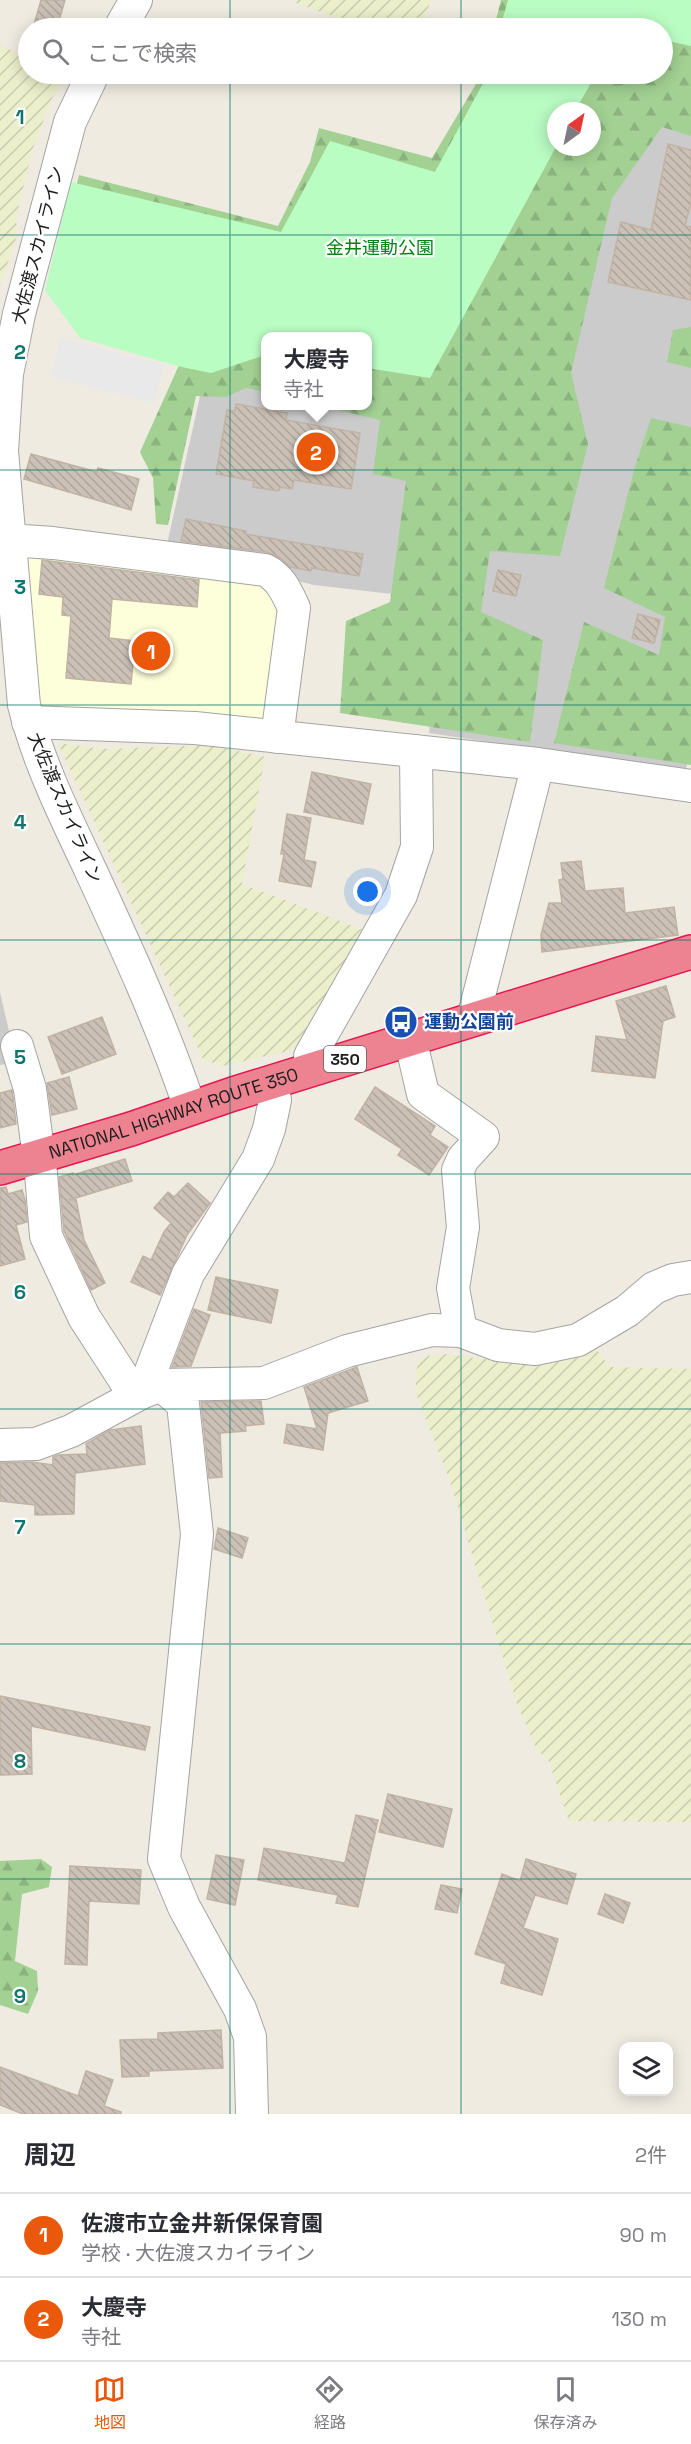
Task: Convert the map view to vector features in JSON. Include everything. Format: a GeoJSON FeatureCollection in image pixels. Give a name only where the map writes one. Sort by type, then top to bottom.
{"type":"FeatureCollection","features":[{"type":"Feature","properties":{"kind":"highway","name":"NATIONAL HIGHWAY ROUTE 350"},"geometry":{"type":"LineString","coordinates":[[0,1168],[691,952]]}},
{"type":"Feature","properties":{"kind":"street"},"geometry":{"type":"LineString","coordinates":[[126,18],[136,0]]}},
{"type":"Feature","properties":{"kind":"street","name":"大佐渡スカイライン"},"geometry":{"type":"LineString","coordinates":[[88,84],[70,122],[19,314],[7,374],[2,451],[18,712],[122,938],[190,1108]]}},
{"type":"Feature","properties":{"kind":"street"},"geometry":{"type":"LineString","coordinates":[[9,540],[53,543],[265,570],[275,575],[286,590],[294,608],[277,737]]}},
{"type":"Feature","properties":{"kind":"street"},"geometry":{"type":"LineString","coordinates":[[18,712],[538,764],[691,786]]}},
{"type":"Feature","properties":{"kind":"street"},"geometry":{"type":"LineString","coordinates":[[310,1071],[310,1056],[401,895],[417,847],[416,751]]}},
{"type":"Feature","properties":{"kind":"street"},"geometry":{"type":"LineString","coordinates":[[473,1019],[538,764]]}},
{"type":"Feature","properties":{"kind":"street"},"geometry":{"type":"LineString","coordinates":[[410,1038],[423,1094],[483,1137],[463,1159],[458,1170],[463,1227],[453,1288],[461,1331]]}},
{"type":"Feature","properties":{"kind":"street"},"geometry":{"type":"LineString","coordinates":[[17,1046],[30,1089],[46,1236],[84,1317],[126,1382],[151,1389],[183,1404],[197,1534],[164,1859],[184,1907],[240,2009],[250,2037],[252,2114]]}},
{"type":"Feature","properties":{"kind":"street"},"geometry":{"type":"LineString","coordinates":[[151,1389],[151,1371],[188,1274],[258,1159],[269,1129],[275,1100],[272,1083]]}},
{"type":"Feature","properties":{"kind":"street"},"geometry":{"type":"LineString","coordinates":[[0,1446],[36,1444],[70,1431],[151,1389],[264,1383],[347,1351],[432,1330],[461,1331],[498,1345],[535,1349],[578,1340],[627,1311],[654,1288],[673,1280],[691,1277]]}},
{"type":"Feature","properties":{"kind":"shaded area"},"geometry":{"type":"Polygon","coordinates":[[[297,0],[431,0],[425,18],[338,18],[296,3],[297,0]]]}},
{"type":"Feature","properties":{"kind":"shaded area"},"geometry":{"type":"Polygon","coordinates":[[[0,45],[18,53],[18,84],[62,84],[52,98],[32,151],[16,218],[17,236],[0,285],[0,45]]]}},
{"type":"Feature","properties":{"kind":"shaded area"},"geometry":{"type":"Polygon","coordinates":[[[691,84],[691,753],[685,771],[429,733],[478,323],[586,156],[601,156],[601,141],[691,84]]]}},
{"type":"Feature","properties":{"kind":"shaded area"},"geometry":{"type":"Polygon","coordinates":[[[61,338],[164,365],[154,403],[51,377],[61,338]]]}},
{"type":"Feature","properties":{"kind":"shaded area"},"geometry":{"type":"Polygon","coordinates":[[[261,362],[261,410],[372,410],[372,404],[429,381],[392,594],[314,585],[166,549],[202,387],[261,362]]]}},
{"type":"Feature","properties":{"kind":"shaded area"},"geometry":{"type":"Polygon","coordinates":[[[25,545],[281,584],[264,720],[40,716],[25,545]]]}},
{"type":"Feature","properties":{"kind":"shaded area"},"geometry":{"type":"Polygon","coordinates":[[[58,743],[104,749],[211,745],[265,757],[242,884],[369,932],[304,1040],[289,1051],[222,1066],[203,1059],[58,743]]]}},
{"type":"Feature","properties":{"kind":"shaded area"},"geometry":{"type":"Polygon","coordinates":[[[0,992],[16,1062],[0,1065],[0,992]]]}},
{"type":"Feature","properties":{"kind":"shaded area"},"geometry":{"type":"Polygon","coordinates":[[[583,1346],[596,1349],[610,1367],[691,1369],[691,1822],[569,1821],[548,1759],[537,1750],[517,1704],[450,1481],[418,1399],[415,1378],[418,1362],[428,1356],[444,1354],[523,1364],[562,1361],[583,1346]]]}},
{"type":"Feature","properties":{"kind":"green space"},"geometry":{"type":"Polygon","coordinates":[[[501,0],[691,0],[691,136],[662,127],[612,198],[571,373],[588,444],[560,556],[490,551],[481,612],[543,640],[530,742],[340,713],[346,621],[390,602],[406,481],[373,474],[380,420],[338,410],[372,410],[372,354],[376,355],[372,344],[372,332],[368,332],[333,236],[52,287],[79,175],[278,226],[310,162],[319,128],[432,158],[476,84],[673,84],[673,18],[496,18],[501,0]]]}},
{"type":"Feature","properties":{"kind":"green space"},"geometry":{"type":"Polygon","coordinates":[[[508,0],[691,0],[691,46],[673,42],[673,18],[503,18],[508,0]]]}},
{"type":"Feature","properties":{"kind":"green space","name":"金井運動公園"},"geometry":{"type":"Polygon","coordinates":[[[483,84],[590,84],[580,102],[547,102],[547,156],[551,156],[430,378],[372,369],[372,332],[261,332],[261,356],[211,373],[177,366],[80,338],[45,290],[71,182],[281,232],[330,141],[435,172],[483,84]]]}},
{"type":"Feature","properties":{"kind":"green space"},"geometry":{"type":"Polygon","coordinates":[[[691,327],[691,368],[667,362],[673,330],[691,327]]]}},
{"type":"Feature","properties":{"kind":"green space"},"geometry":{"type":"Polygon","coordinates":[[[261,336],[261,391],[246,388],[226,397],[196,396],[168,525],[156,524],[153,478],[140,452],[188,345],[261,336]]]}},
{"type":"Feature","properties":{"kind":"green space"},"geometry":{"type":"Polygon","coordinates":[[[651,418],[691,427],[691,765],[554,743],[584,622],[659,655],[665,617],[604,588],[634,470],[651,418]]]}},
{"type":"Feature","properties":{"kind":"green space"},"geometry":{"type":"Polygon","coordinates":[[[41,1859],[52,1867],[49,1887],[22,1894],[15,1961],[37,1971],[38,1991],[28,2014],[0,2005],[0,1861],[41,1859]]]}},
{"type":"Feature","properties":{"kind":"building"},"geometry":{"type":"Polygon","coordinates":[[[41,0],[65,0],[60,18],[36,18],[41,0]]]}},
{"type":"Feature","properties":{"kind":"building"},"geometry":{"type":"Polygon","coordinates":[[[668,144],[691,150],[691,202],[685,226],[691,227],[691,300],[608,282],[621,222],[651,230],[668,144]]]}},
{"type":"Feature","properties":{"kind":"building"},"geometry":{"type":"Polygon","coordinates":[[[236,404],[287,413],[286,420],[360,433],[351,489],[294,480],[292,489],[280,487],[279,491],[253,487],[254,481],[216,474],[227,410],[235,411],[236,404]]]}},
{"type":"Feature","properties":{"kind":"building"},"geometry":{"type":"Polygon","coordinates":[[[31,454],[97,472],[98,468],[139,479],[131,510],[24,479],[31,454]]]}},
{"type":"Feature","properties":{"kind":"building"},"geometry":{"type":"Polygon","coordinates":[[[186,519],[246,531],[245,534],[363,554],[359,576],[312,568],[311,571],[290,567],[280,558],[267,552],[181,541],[186,519]]]}},
{"type":"Feature","properties":{"kind":"building"},"geometry":{"type":"Polygon","coordinates":[[[42,560],[199,580],[197,607],[112,599],[109,638],[135,641],[131,684],[66,678],[71,616],[62,615],[63,597],[39,594],[42,560]]]}},
{"type":"Feature","properties":{"kind":"building"},"geometry":{"type":"Polygon","coordinates":[[[498,570],[521,575],[516,596],[493,591],[498,570]]]}},
{"type":"Feature","properties":{"kind":"building"},"geometry":{"type":"Polygon","coordinates":[[[638,614],[660,620],[654,643],[632,638],[638,614]]]}},
{"type":"Feature","properties":{"kind":"building"},"geometry":{"type":"Polygon","coordinates":[[[312,772],[371,784],[363,824],[304,812],[312,772]]]}},
{"type":"Feature","properties":{"kind":"building"},"geometry":{"type":"Polygon","coordinates":[[[287,814],[311,818],[304,860],[316,862],[311,887],[279,881],[287,814]]]}},
{"type":"Feature","properties":{"kind":"building"},"geometry":{"type":"Polygon","coordinates":[[[581,861],[585,891],[623,888],[625,913],[674,907],[678,935],[542,952],[541,935],[549,903],[562,903],[559,880],[563,879],[561,863],[581,861]]]}},
{"type":"Feature","properties":{"kind":"building"},"geometry":{"type":"Polygon","coordinates":[[[666,986],[675,1017],[663,1021],[655,1078],[592,1071],[596,1036],[627,1040],[616,1001],[666,986]]]}},
{"type":"Feature","properties":{"kind":"building"},"geometry":{"type":"Polygon","coordinates":[[[102,1017],[116,1054],[62,1074],[48,1037],[102,1017]]]}},
{"type":"Feature","properties":{"kind":"building"},"geometry":{"type":"Polygon","coordinates":[[[69,1077],[77,1109],[52,1115],[47,1083],[69,1077]]]}},
{"type":"Feature","properties":{"kind":"building"},"geometry":{"type":"Polygon","coordinates":[[[375,1087],[435,1126],[430,1135],[448,1147],[429,1175],[398,1155],[402,1149],[355,1119],[375,1087]]]}},
{"type":"Feature","properties":{"kind":"building"},"geometry":{"type":"Polygon","coordinates":[[[12,1090],[16,1124],[0,1128],[0,1093],[12,1090]]]}},
{"type":"Feature","properties":{"kind":"building"},"geometry":{"type":"Polygon","coordinates":[[[125,1159],[132,1181],[69,1200],[76,1199],[84,1240],[105,1283],[91,1290],[64,1231],[59,1177],[125,1159]]]}},
{"type":"Feature","properties":{"kind":"building"},"geometry":{"type":"Polygon","coordinates":[[[188,1183],[210,1203],[187,1235],[160,1295],[131,1282],[143,1256],[151,1260],[164,1232],[171,1223],[154,1208],[168,1192],[174,1197],[188,1183]]]}},
{"type":"Feature","properties":{"kind":"building"},"geometry":{"type":"Polygon","coordinates":[[[6,1187],[8,1194],[22,1190],[25,1200],[27,1222],[16,1225],[25,1259],[0,1266],[0,1188],[6,1187]]]}},
{"type":"Feature","properties":{"kind":"building"},"geometry":{"type":"Polygon","coordinates":[[[216,1277],[278,1290],[271,1323],[208,1310],[216,1277]]]}},
{"type":"Feature","properties":{"kind":"building"},"geometry":{"type":"Polygon","coordinates":[[[194,1309],[210,1315],[191,1366],[172,1367],[194,1309]]]}},
{"type":"Feature","properties":{"kind":"building"},"geometry":{"type":"Polygon","coordinates":[[[357,1367],[368,1401],[328,1413],[323,1450],[284,1443],[287,1424],[317,1429],[304,1387],[357,1367]]]}},
{"type":"Feature","properties":{"kind":"building"},"geometry":{"type":"Polygon","coordinates":[[[261,1401],[264,1424],[245,1426],[246,1431],[220,1433],[222,1477],[209,1478],[201,1402],[261,1401]]]}},
{"type":"Feature","properties":{"kind":"building"},"geometry":{"type":"Polygon","coordinates":[[[141,1426],[145,1464],[75,1473],[74,1514],[35,1515],[35,1505],[0,1501],[0,1463],[32,1462],[53,1465],[53,1457],[58,1455],[87,1454],[86,1444],[110,1430],[141,1426]]]}},
{"type":"Feature","properties":{"kind":"building"},"geometry":{"type":"Polygon","coordinates":[[[218,1528],[248,1538],[242,1558],[214,1549],[218,1528]]]}},
{"type":"Feature","properties":{"kind":"building"},"geometry":{"type":"Polygon","coordinates":[[[0,1696],[150,1727],[145,1750],[31,1726],[32,1774],[0,1775],[0,1696]]]}},
{"type":"Feature","properties":{"kind":"building"},"geometry":{"type":"Polygon","coordinates":[[[388,1794],[452,1809],[443,1847],[379,1832],[388,1794]]]}},
{"type":"Feature","properties":{"kind":"building"},"geometry":{"type":"Polygon","coordinates":[[[356,1815],[378,1820],[358,1907],[336,1903],[338,1895],[258,1880],[264,1848],[345,1863],[356,1815]]]}},
{"type":"Feature","properties":{"kind":"building"},"geometry":{"type":"Polygon","coordinates":[[[216,1855],[244,1860],[235,1905],[207,1899],[216,1855]]]}},
{"type":"Feature","properties":{"kind":"building"},"geometry":{"type":"Polygon","coordinates":[[[526,1859],[576,1874],[567,1904],[535,1895],[523,1928],[558,1939],[542,1995],[501,1983],[506,1964],[475,1954],[502,1874],[520,1881],[526,1859]]]}},
{"type":"Feature","properties":{"kind":"building"},"geometry":{"type":"Polygon","coordinates":[[[70,1866],[141,1870],[139,1904],[89,1901],[87,1965],[65,1964],[70,1866]]]}},
{"type":"Feature","properties":{"kind":"building"},"geometry":{"type":"Polygon","coordinates":[[[441,1885],[462,1889],[457,1913],[435,1909],[441,1885]]]}},
{"type":"Feature","properties":{"kind":"building"},"geometry":{"type":"Polygon","coordinates":[[[605,1894],[630,1903],[623,1923],[598,1914],[605,1894]]]}},
{"type":"Feature","properties":{"kind":"building"},"geometry":{"type":"Polygon","coordinates":[[[221,2030],[223,2068],[149,2071],[149,2076],[122,2077],[120,2040],[158,2039],[158,2033],[221,2030]]]}},
{"type":"Feature","properties":{"kind":"building"},"geometry":{"type":"Polygon","coordinates":[[[0,2067],[78,2096],[86,2071],[113,2080],[104,2106],[121,2112],[121,2114],[23,2114],[0,2105],[0,2067]]]}},
{"type":"Feature","properties":{"kind":"place","name":"大慶寺"},"geometry":{"type":"Point","coordinates":[316,452]}},
{"type":"Feature","properties":{"kind":"place","name":"佐渡市立金井新保保育園"},"geometry":{"type":"Point","coordinates":[151,651]}},
{"type":"Feature","properties":{"kind":"place","name":"運動公園前"},"geometry":{"type":"Point","coordinates":[401,1022]}}]}
